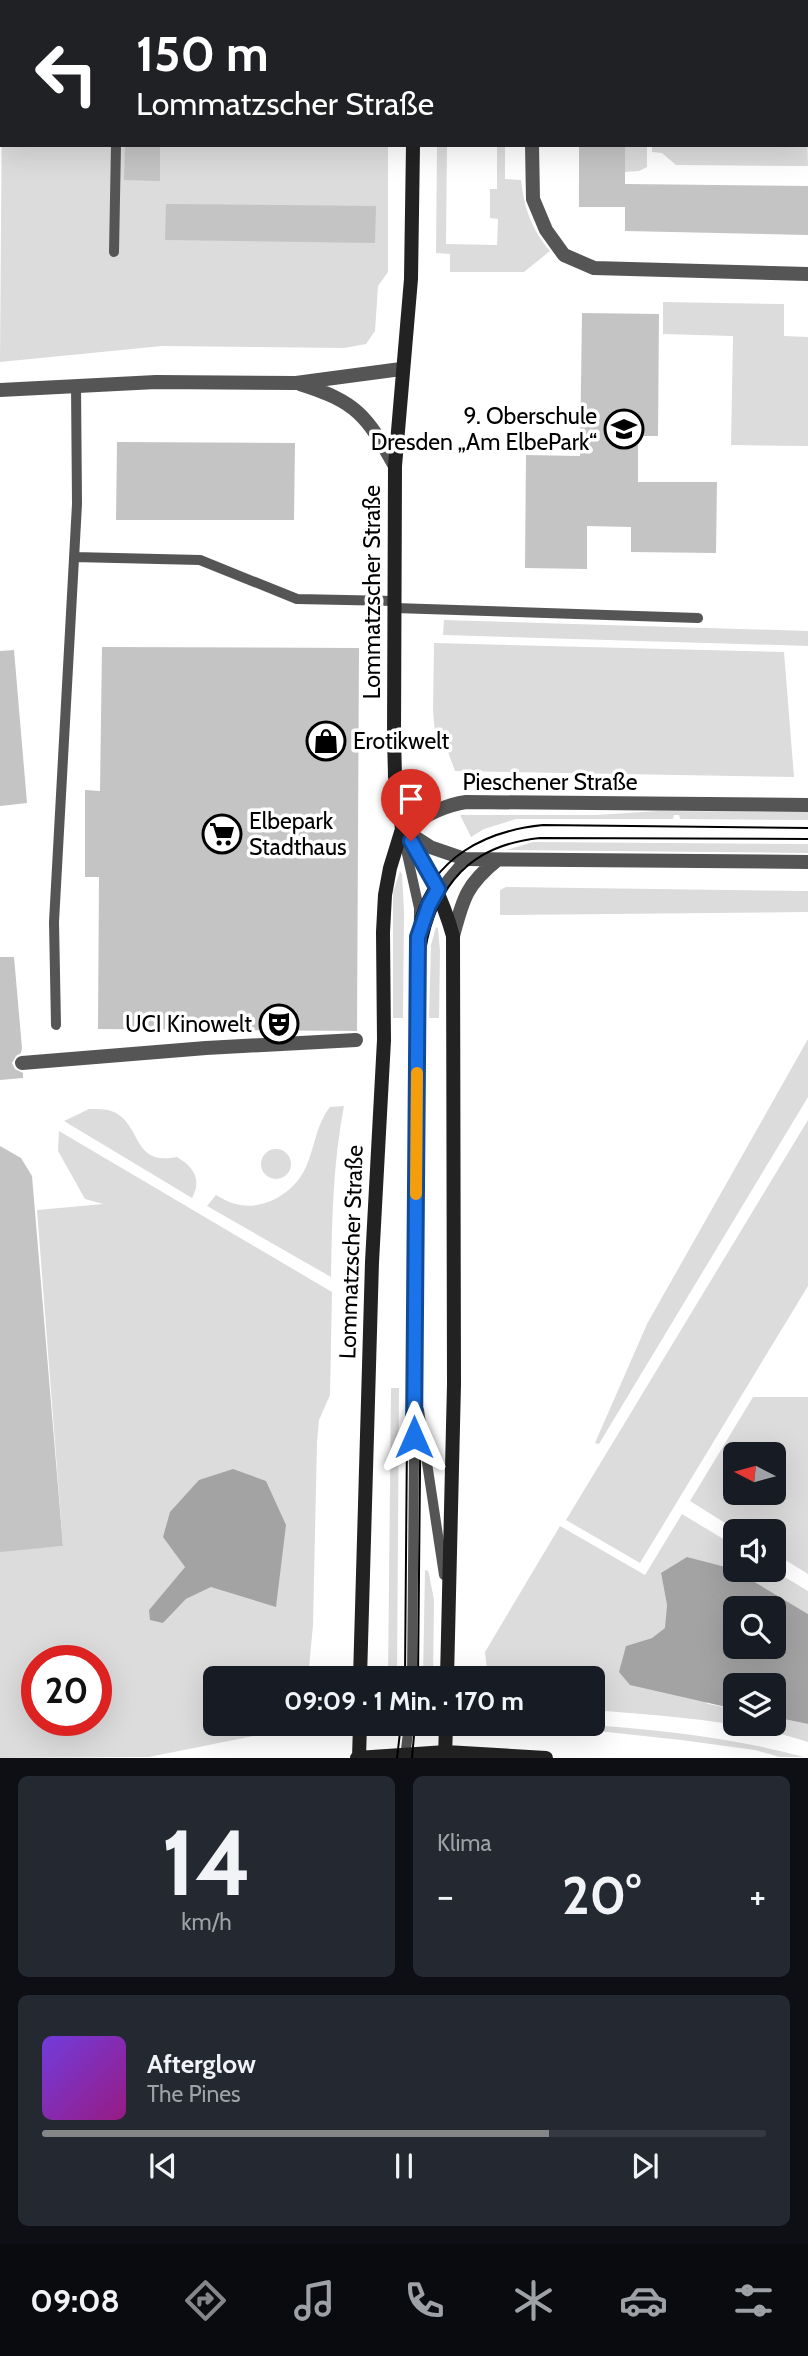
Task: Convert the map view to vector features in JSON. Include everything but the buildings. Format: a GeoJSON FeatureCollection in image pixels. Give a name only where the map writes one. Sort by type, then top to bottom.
{"type":"FeatureCollection","features":[{"type":"Feature","properties":{"kind":"main road","name":"Lommatzscher Straße"},"geometry":{"type":"LineString","coordinates":[[360,1666],[372,1262],[384,1040],[383,932],[390,868],[402,829],[395,776],[395,466],[401,369],[411,279],[413,147]]}},
{"type":"Feature","properties":{"kind":"main road","name":"Lommatzscher Straße"},"geometry":{"type":"LineString","coordinates":[[402,829],[438,889],[453,936],[454,1384],[447,1666]]}},
{"type":"Feature","properties":{"kind":"main road"},"geometry":{"type":"LineString","coordinates":[[360,1736],[359,1757],[446,1755],[546,1758]]}},
{"type":"Feature","properties":{"kind":"main road"},"geometry":{"type":"LineString","coordinates":[[446,1736],[446,1755]]}},
{"type":"Feature","properties":{"kind":"street"},"geometry":{"type":"LineString","coordinates":[[533,147],[533,199],[546,230],[564,255],[594,268],[808,274]]}},
{"type":"Feature","properties":{"kind":"street"},"geometry":{"type":"LineString","coordinates":[[0,390],[227,381],[296,383],[401,369]]}},
{"type":"Feature","properties":{"kind":"street"},"geometry":{"type":"LineString","coordinates":[[296,383],[327,393],[349,404],[375,432],[395,466]]}},
{"type":"Feature","properties":{"kind":"street","name":"Pieschener Straße"},"geometry":{"type":"LineString","coordinates":[[402,829],[429,814],[466,802],[808,805]]}},
{"type":"Feature","properties":{"kind":"street"},"geometry":{"type":"LineString","coordinates":[[402,829],[429,847],[465,859],[808,862]]}},
{"type":"Feature","properties":{"kind":"street"},"geometry":{"type":"LineString","coordinates":[[453,936],[461,904],[469,887],[498,860]]}},
{"type":"Feature","properties":{"kind":"street"},"geometry":{"type":"LineString","coordinates":[[22,1063],[206,1048],[356,1040]]}},
{"type":"Feature","properties":{"kind":"lane"},"geometry":{"type":"LineString","coordinates":[[114,252],[116,147]]}},
{"type":"Feature","properties":{"kind":"lane"},"geometry":{"type":"LineString","coordinates":[[56,1025],[54,922],[77,504],[76,385]]}},
{"type":"Feature","properties":{"kind":"lane"},"geometry":{"type":"LineString","coordinates":[[74,557],[200,560],[297,599],[698,618]]}},
{"type":"Feature","properties":{"kind":"lane"},"geometry":{"type":"LineString","coordinates":[[402,829],[419,908],[412,1666]]}},
{"type":"Feature","properties":{"kind":"lane"},"geometry":{"type":"LineString","coordinates":[[418,937],[429,905],[438,889],[465,859]]}},
{"type":"Feature","properties":{"kind":"lane"},"geometry":{"type":"LineString","coordinates":[[415,1383],[449,1604]]}},
{"type":"Feature","properties":{"kind":"lane"},"geometry":{"type":"LineString","coordinates":[[406,1755],[408,1736]]}},
{"type":"Feature","properties":{"kind":"shaded area"},"geometry":{"type":"Polygon","coordinates":[[[2,147],[388,147],[388,272],[378,286],[375,331],[366,344],[344,348],[162,346],[0,362],[2,147]]]}},
{"type":"Feature","properties":{"kind":"shaded area"},"geometry":{"type":"Polygon","coordinates":[[[437,147],[447,147],[446,244],[497,245],[498,219],[490,218],[490,189],[497,189],[497,147],[505,147],[505,179],[521,180],[530,218],[550,251],[524,272],[450,272],[450,254],[436,253],[437,147]]]}},
{"type":"Feature","properties":{"kind":"shaded area"},"geometry":{"type":"Polygon","coordinates":[[[625,147],[647,147],[647,167],[639,171],[625,172],[625,147]]]}},
{"type":"Feature","properties":{"kind":"shaded area"},"geometry":{"type":"Polygon","coordinates":[[[652,147],[807,147],[808,166],[676,165],[662,153],[652,152],[652,147]]]}},
{"type":"Feature","properties":{"kind":"shaded area"},"geometry":{"type":"Polygon","coordinates":[[[663,302],[784,304],[784,336],[808,337],[808,446],[731,445],[733,336],[663,334],[663,302]]]}},
{"type":"Feature","properties":{"kind":"shaded area"},"geometry":{"type":"Polygon","coordinates":[[[444,620],[808,631],[808,646],[443,635],[444,620]]]}},
{"type":"Feature","properties":{"kind":"shaded area"},"geometry":{"type":"Polygon","coordinates":[[[434,643],[784,652],[794,777],[455,771],[445,744],[436,745],[433,711],[434,643]]]}},
{"type":"Feature","properties":{"kind":"shaded area"},"geometry":{"type":"Polygon","coordinates":[[[658,811],[808,812],[808,820],[680,819],[679,815],[674,815],[673,819],[516,819],[484,829],[471,837],[460,815],[597,815],[658,811]]]}},
{"type":"Feature","properties":{"kind":"shaded area"},"geometry":{"type":"Polygon","coordinates":[[[533,842],[808,844],[808,853],[506,850],[533,842]]]}},
{"type":"Feature","properties":{"kind":"shaded area"},"geometry":{"type":"Polygon","coordinates":[[[400,871],[404,911],[403,1018],[393,1018],[393,892],[400,871]]]}},
{"type":"Feature","properties":{"kind":"shaded area"},"geometry":{"type":"Polygon","coordinates":[[[506,887],[808,891],[808,912],[500,915],[500,890],[506,887]]]}},
{"type":"Feature","properties":{"kind":"shaded area"},"geometry":{"type":"Polygon","coordinates":[[[436,927],[440,951],[439,1018],[429,1018],[431,945],[436,927]]]}},
{"type":"Feature","properties":{"kind":"shaded area"},"geometry":{"type":"Polygon","coordinates":[[[808,1039],[808,1097],[599,1444],[595,1443],[647,1324],[808,1039]]]}},
{"type":"Feature","properties":{"kind":"shaded area"},"geometry":{"type":"Polygon","coordinates":[[[344,1106],[335,1170],[331,1277],[207,1206],[216,1195],[231,1203],[246,1206],[266,1203],[284,1194],[304,1171],[325,1114],[330,1107],[344,1106]]]}},
{"type":"Feature","properties":{"kind":"shaded area"},"geometry":{"type":"Polygon","coordinates":[[[89,1109],[116,1113],[130,1127],[145,1151],[163,1158],[177,1157],[188,1165],[196,1180],[192,1198],[64,1121],[89,1109]]]}},
{"type":"Feature","properties":{"kind":"shaded area"},"geometry":{"type":"Polygon","coordinates":[[[808,1120],[808,1286],[640,1563],[566,1520],[808,1120]]]}},
{"type":"Feature","properties":{"kind":"shaded area"},"geometry":{"type":"Polygon","coordinates":[[[59,1131],[332,1292],[330,1395],[319,1420],[317,1442],[313,1625],[309,1666],[203,1666],[203,1736],[253,1736],[149,1757],[0,1758],[0,1551],[63,1546],[37,1210],[103,1204],[85,1199],[58,1151],[59,1131]],[[185,1567],[149,1610],[163,1623],[186,1599],[211,1587],[185,1567]]]}},
{"type":"Feature","properties":{"kind":"shaded area"},"geometry":{"type":"Polygon","coordinates":[[[276,1149],[287,1153],[291,1164],[287,1175],[276,1179],[265,1175],[261,1164],[265,1153],[276,1149]]]}},
{"type":"Feature","properties":{"kind":"shaded area"},"geometry":{"type":"Polygon","coordinates":[[[391,1388],[399,1388],[397,1666],[388,1666],[391,1388]]]}},
{"type":"Feature","properties":{"kind":"shaded area"},"geometry":{"type":"Polygon","coordinates":[[[753,1397],[808,1397],[808,1574],[786,1560],[786,1519],[723,1519],[723,1522],[690,1501],[723,1447],[723,1505],[786,1505],[786,1442],[726,1442],[753,1397]]]}},
{"type":"Feature","properties":{"kind":"shaded area"},"geometry":{"type":"Polygon","coordinates":[[[233,1469],[266,1481],[286,1525],[276,1607],[211,1587],[186,1599],[163,1623],[150,1620],[149,1610],[185,1567],[163,1537],[170,1512],[199,1480],[233,1469]]]}},
{"type":"Feature","properties":{"kind":"shaded area"},"geometry":{"type":"Polygon","coordinates":[[[682,1514],[723,1539],[723,1570],[661,1573],[667,1605],[666,1628],[652,1638],[626,1646],[708,1704],[723,1707],[723,1723],[605,1711],[605,1666],[487,1666],[485,1652],[560,1526],[645,1575],[682,1514]]]}},
{"type":"Feature","properties":{"kind":"shaded area"},"geometry":{"type":"Polygon","coordinates":[[[687,1557],[723,1566],[723,1582],[755,1582],[778,1596],[723,1596],[723,1659],[786,1659],[786,1601],[808,1614],[808,1724],[786,1719],[786,1673],[723,1673],[723,1706],[630,1685],[619,1672],[626,1646],[652,1638],[665,1628],[667,1605],[661,1573],[687,1557]]]}},
{"type":"Feature","properties":{"kind":"shaded area"},"geometry":{"type":"Polygon","coordinates":[[[425,1570],[429,1574],[434,1600],[433,1666],[423,1666],[425,1570]]]}},
{"type":"Feature","properties":{"kind":"shaded area"},"geometry":{"type":"Polygon","coordinates":[[[786,1578],[808,1591],[808,1614],[786,1601],[786,1596],[778,1596],[755,1582],[786,1582],[786,1578]]]}},
{"type":"Feature","properties":{"kind":"shaded area"},"geometry":{"type":"Polygon","coordinates":[[[786,1719],[808,1724],[808,1742],[786,1736],[786,1719]]]}},
{"type":"Feature","properties":{"kind":"shaded area"},"geometry":{"type":"Polygon","coordinates":[[[605,1726],[691,1735],[804,1757],[780,1757],[755,1750],[605,1732],[605,1726]]]}},
{"type":"Feature","properties":{"kind":"tram line"},"geometry":{"type":"LineString","coordinates":[[405,1666],[411,950],[415,921],[424,896],[435,878],[464,851],[501,833],[522,828],[543,825],[808,828]]}},
{"type":"Feature","properties":{"kind":"tram line"},"geometry":{"type":"LineString","coordinates":[[418,1666],[425,951],[438,906],[448,888],[476,859],[494,849],[516,842],[540,838],[808,839]]}},
{"type":"Feature","properties":{"kind":"tram line"},"geometry":{"type":"LineString","coordinates":[[397,1758],[400,1736]]}},
{"type":"Feature","properties":{"kind":"tram line"},"geometry":{"type":"LineString","coordinates":[[412,1758],[414,1736]]}},
{"type":"Feature","properties":{"kind":"slow traffic"},"geometry":{"type":"LineString","coordinates":[[416,1194],[417,1073]]}},
{"type":"Feature","properties":{"kind":"place","name":"9. Oberschule Dresden „Am ElbePark“"},"geometry":{"type":"Point","coordinates":[624,429]}},
{"type":"Feature","properties":{"kind":"place","name":"Erotikwelt"},"geometry":{"type":"Point","coordinates":[326,741]}},
{"type":"Feature","properties":{"kind":"place","name":"Elbepark Stadthaus"},"geometry":{"type":"Point","coordinates":[222,834]}},
{"type":"Feature","properties":{"kind":"place","name":"UCI Kinowelt"},"geometry":{"type":"Point","coordinates":[279,1024]}},
{"type":"Feature","properties":{"kind":"route"},"geometry":{"type":"LineString","coordinates":[[411,841],[438,889],[429,905],[418,937],[414,1437]]}}]}
